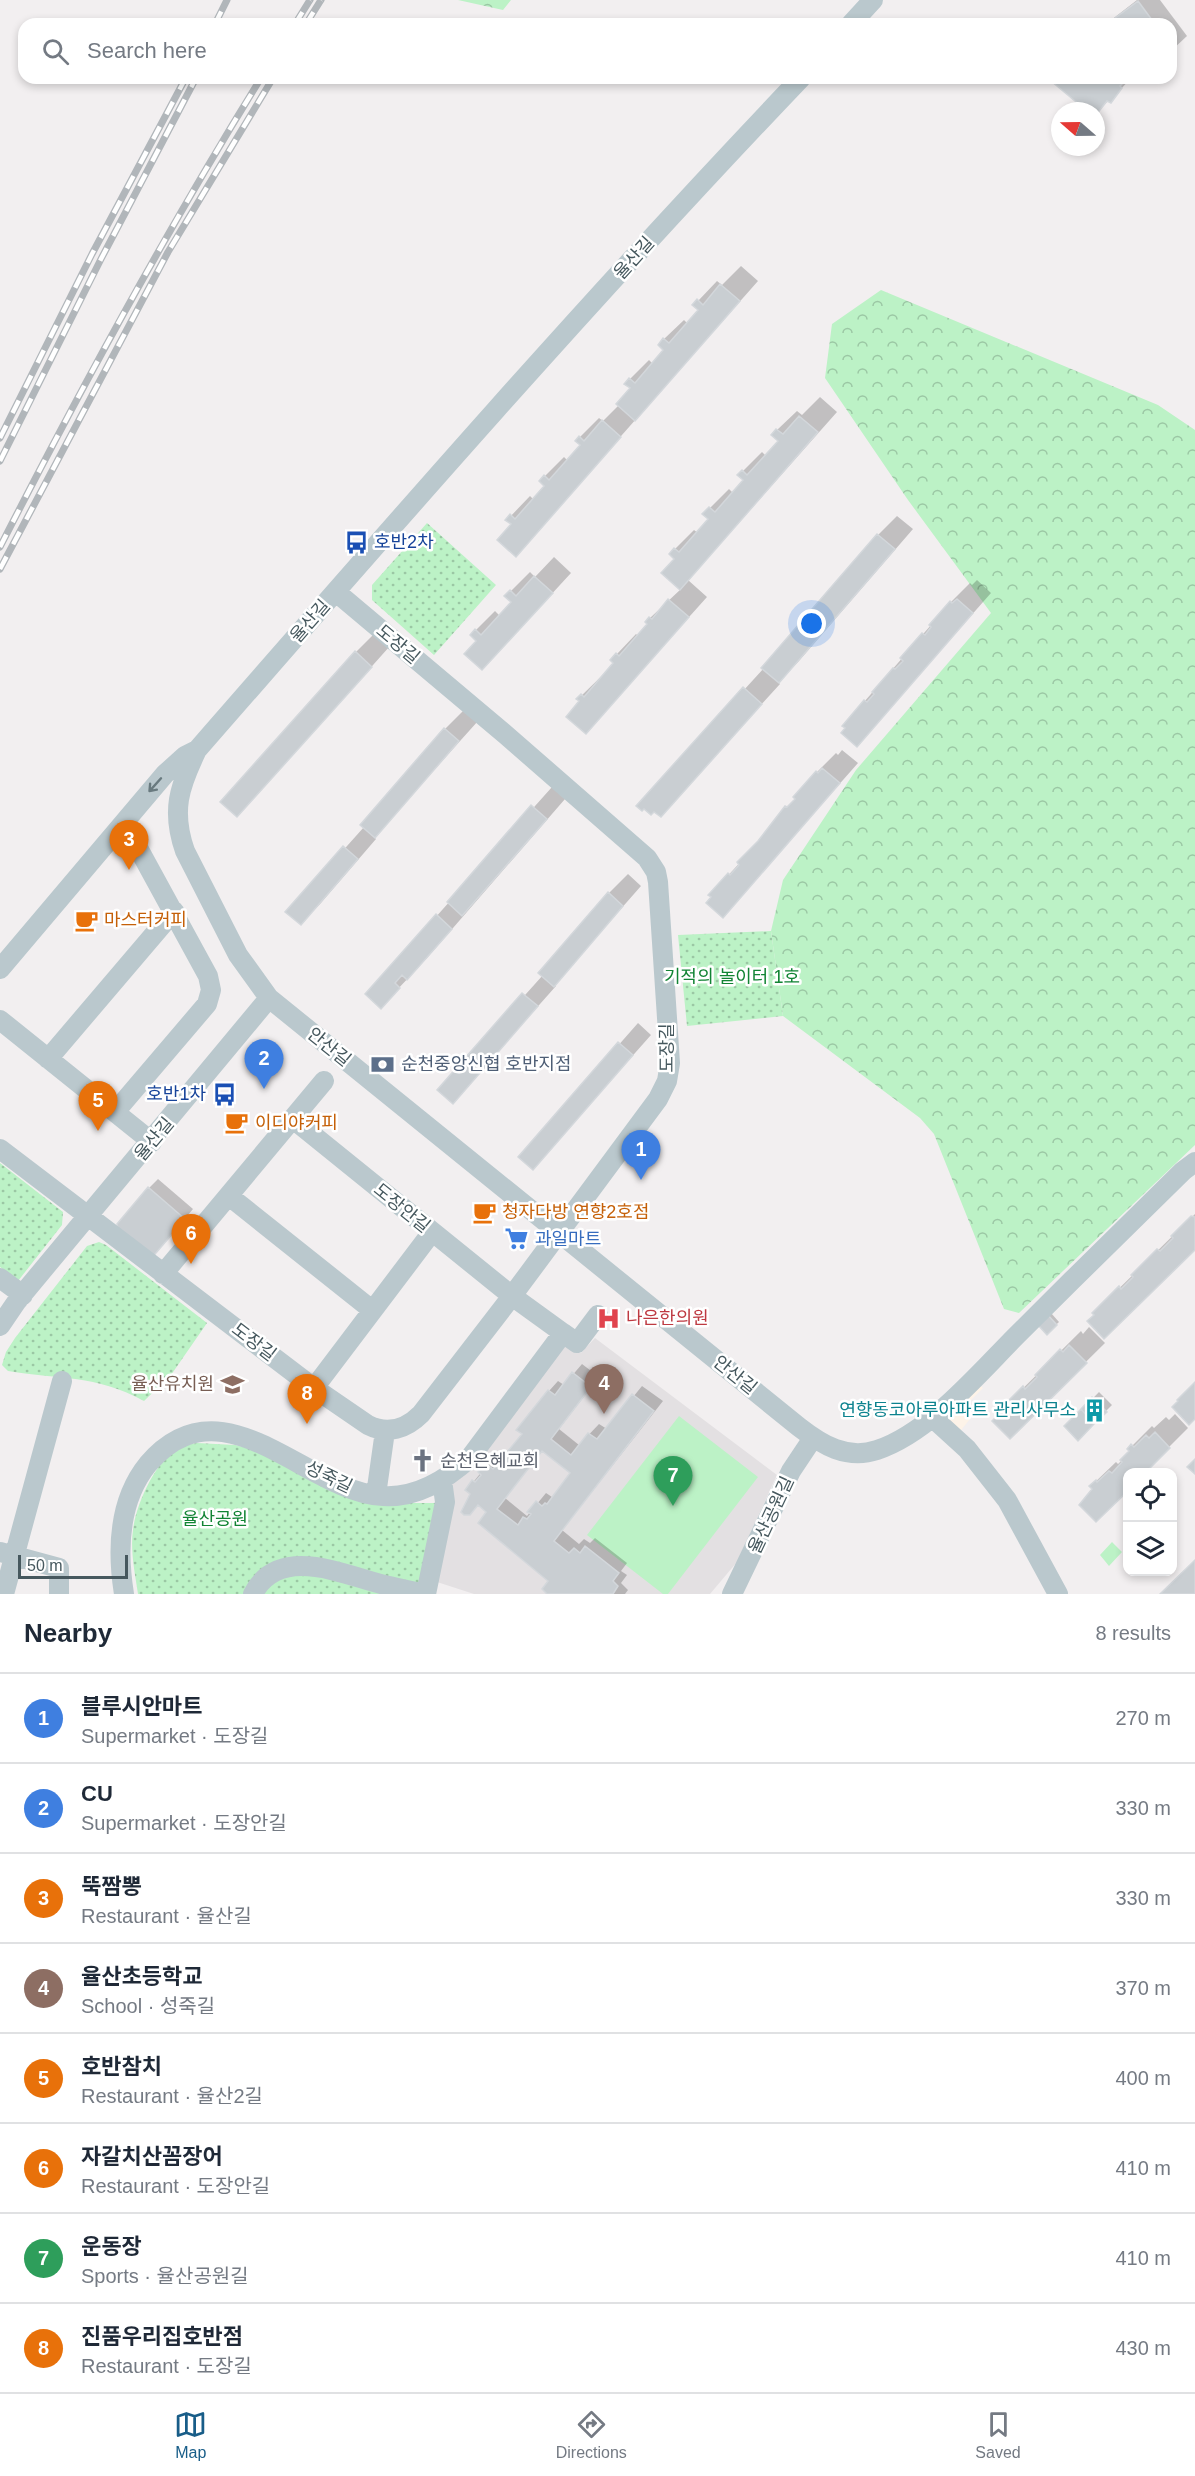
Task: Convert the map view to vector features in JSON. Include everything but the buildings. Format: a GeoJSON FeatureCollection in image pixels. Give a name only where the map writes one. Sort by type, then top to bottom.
{"type":"FeatureCollection","features":[{"type":"Feature","properties":{"kind":"street"},"geometry":{"type":"LineString","coordinates":[[856,18],[873,0]]}},
{"type":"Feature","properties":{"kind":"street","name":"율산길"},"geometry":{"type":"LineString","coordinates":[[0,1326],[23,1295],[269,998],[238,955],[179,835],[177,807],[181,787],[197,750],[691,194],[795,84]]}},
{"type":"Feature","properties":{"kind":"street","name":"도장길"},"geometry":{"type":"LineString","coordinates":[[88,1217],[314,1388],[368,1425],[385,1431],[405,1426],[421,1414],[640,1126],[667,1081],[670,1063],[656,872],[647,858],[506,735],[336,592]]}},
{"type":"Feature","properties":{"kind":"street"},"geometry":{"type":"LineString","coordinates":[[0,969],[174,765],[197,750]]}},
{"type":"Feature","properties":{"kind":"street"},"geometry":{"type":"LineString","coordinates":[[115,1112],[207,1004],[211,990],[208,976],[174,911],[137,846],[120,827]]}},
{"type":"Feature","properties":{"kind":"street"},"geometry":{"type":"LineString","coordinates":[[48,1059],[174,911]]}},
{"type":"Feature","properties":{"kind":"street","name":"안산길"},"geometry":{"type":"LineString","coordinates":[[269,998],[813,1438],[830,1448],[861,1454],[878,1450],[933,1418],[1183,1171],[1195,1162]]}},
{"type":"Feature","properties":{"kind":"street"},"geometry":{"type":"LineString","coordinates":[[0,1020],[152,1142]]}},
{"type":"Feature","properties":{"kind":"street"},"geometry":{"type":"LineString","coordinates":[[163,1274],[324,1081]]}},
{"type":"Feature","properties":{"kind":"street","name":"도장안길"},"geometry":{"type":"LineString","coordinates":[[293,1119],[512,1296]]}},
{"type":"Feature","properties":{"kind":"street"},"geometry":{"type":"LineString","coordinates":[[0,1149],[88,1217]]}},
{"type":"Feature","properties":{"kind":"street"},"geometry":{"type":"LineString","coordinates":[[229,1196],[372,1310]]}},
{"type":"Feature","properties":{"kind":"street"},"geometry":{"type":"LineString","coordinates":[[314,1388],[432,1232]]}},
{"type":"Feature","properties":{"kind":"street"},"geometry":{"type":"LineString","coordinates":[[0,1278],[23,1295]]}},
{"type":"Feature","properties":{"kind":"street"},"geometry":{"type":"LineString","coordinates":[[512,1296],[577,1343],[598,1315]]}},
{"type":"Feature","properties":{"kind":"street","name":"성죽길"},"geometry":{"type":"LineString","coordinates":[[124,1594],[120,1568],[120,1529],[130,1497],[142,1472],[159,1453],[177,1439],[214,1432],[253,1440],[283,1453],[342,1486],[376,1495],[402,1495],[425,1489],[442,1480],[469,1459],[562,1333]]}},
{"type":"Feature","properties":{"kind":"street"},"geometry":{"type":"LineString","coordinates":[[4,1594],[8,1554],[62,1381]]}},
{"type":"Feature","properties":{"kind":"street"},"geometry":{"type":"LineString","coordinates":[[933,1418],[967,1449],[1007,1500],[1058,1594]]}},
{"type":"Feature","properties":{"kind":"street"},"geometry":{"type":"LineString","coordinates":[[376,1495],[385,1431]]}},
{"type":"Feature","properties":{"kind":"street","name":"율산공원길"},"geometry":{"type":"LineString","coordinates":[[732,1594],[791,1471],[813,1438]]}},
{"type":"Feature","properties":{"kind":"street"},"geometry":{"type":"LineString","coordinates":[[253,1594],[266,1577],[281,1570],[302,1565],[350,1574],[387,1590],[425,1594],[445,1502],[442,1480]]}},
{"type":"Feature","properties":{"kind":"street"},"geometry":{"type":"LineString","coordinates":[[8,1554],[59,1568],[59,1594]]}},
{"type":"Feature","properties":{"kind":"shaded area"},"geometry":{"type":"Polygon","coordinates":[[[595,1338],[777,1475],[737,1562],[710,1594],[474,1594],[434,1581],[448,1485],[464,1476],[565,1346],[581,1353],[595,1338]]]}},
{"type":"Feature","properties":{"kind":"shaded area"},"geometry":{"type":"Polygon","coordinates":[[[976,1381],[983,1388],[962,1409],[970,1419],[958,1434],[939,1418],[976,1381]]]}},
{"type":"Feature","properties":{"kind":"green space"},"geometry":{"type":"Polygon","coordinates":[[[458,0],[511,0],[503,10],[458,0]]]}},
{"type":"Feature","properties":{"kind":"green space"},"geometry":{"type":"Polygon","coordinates":[[[881,290],[1158,405],[1195,430],[1195,1145],[1019,1313],[1004,1309],[934,1134],[920,1118],[783,1016],[771,931],[783,880],[856,770],[991,613],[908,500],[825,378],[832,324],[881,290]]]}},
{"type":"Feature","properties":{"kind":"green space"},"geometry":{"type":"Polygon","coordinates":[[[427,523],[496,585],[434,655],[372,600],[372,585],[427,523]]]}},
{"type":"Feature","properties":{"kind":"green space","name":"기적의 놀이터 1호"},"geometry":{"type":"Polygon","coordinates":[[[771,931],[783,1016],[687,1026],[678,935],[771,931]]]}},
{"type":"Feature","properties":{"kind":"green space"},"geometry":{"type":"Polygon","coordinates":[[[0,1163],[63,1212],[62,1225],[18,1281],[0,1267],[0,1163]]]}},
{"type":"Feature","properties":{"kind":"green space"},"geometry":{"type":"Polygon","coordinates":[[[99,1242],[106,1245],[207,1323],[171,1375],[144,1401],[109,1386],[77,1379],[8,1371],[2,1365],[6,1352],[15,1338],[87,1246],[99,1242]]]}},
{"type":"Feature","properties":{"kind":"green space"},"geometry":{"type":"Polygon","coordinates":[[[679,1416],[758,1477],[668,1594],[663,1594],[587,1535],[679,1416]]]}},
{"type":"Feature","properties":{"kind":"green space","name":"율산공원"},"geometry":{"type":"Polygon","coordinates":[[[197,1443],[235,1445],[256,1450],[382,1503],[438,1503],[427,1594],[138,1594],[132,1538],[138,1508],[155,1472],[171,1453],[179,1447],[197,1443]]]}},
{"type":"Feature","properties":{"kind":"green space"},"geometry":{"type":"Polygon","coordinates":[[[1112,1542],[1122,1552],[1109,1566],[1100,1555],[1112,1542]]]}},
{"type":"Feature","properties":{"kind":"railway"},"geometry":{"type":"LineString","coordinates":[[218,18],[227,0]]}},
{"type":"Feature","properties":{"kind":"railway"},"geometry":{"type":"LineString","coordinates":[[299,18],[310,0]]}},
{"type":"Feature","properties":{"kind":"railway"},"geometry":{"type":"LineString","coordinates":[[310,18],[321,0]]}},
{"type":"Feature","properties":{"kind":"railway"},"geometry":{"type":"LineString","coordinates":[[0,438],[92,254],[182,84]]}},
{"type":"Feature","properties":{"kind":"railway"},"geometry":{"type":"LineString","coordinates":[[0,461],[101,259],[193,84]]}},
{"type":"Feature","properties":{"kind":"railway"},"geometry":{"type":"LineString","coordinates":[[0,547],[126,310],[257,84]]}},
{"type":"Feature","properties":{"kind":"railway"},"geometry":{"type":"LineString","coordinates":[[0,569],[168,252],[269,84]]}},
{"type":"Feature","properties":{"kind":"place","name":"호반2차"},"geometry":{"type":"Point","coordinates":[356,542]}},
{"type":"Feature","properties":{"kind":"place","name":"뚝짬뽕"},"geometry":{"type":"Point","coordinates":[129,870]}},
{"type":"Feature","properties":{"kind":"place","name":"마스터커피"},"geometry":{"type":"Point","coordinates":[86,920]}},
{"type":"Feature","properties":{"kind":"place","name":"순천중앙신협 호반지점"},"geometry":{"type":"Point","coordinates":[383,1064]}},
{"type":"Feature","properties":{"kind":"place","name":"CU"},"geometry":{"type":"Point","coordinates":[264,1089]}},
{"type":"Feature","properties":{"kind":"place","name":"호반1차"},"geometry":{"type":"Point","coordinates":[224,1094]}},
{"type":"Feature","properties":{"kind":"place","name":"이디야커피"},"geometry":{"type":"Point","coordinates":[237,1123]}},
{"type":"Feature","properties":{"kind":"place","name":"호반참치"},"geometry":{"type":"Point","coordinates":[98,1131]}},
{"type":"Feature","properties":{"kind":"place","name":"블루시안마트"},"geometry":{"type":"Point","coordinates":[641,1180]}},
{"type":"Feature","properties":{"kind":"place","name":"청자다방 연향2호점"},"geometry":{"type":"Point","coordinates":[484,1212]}},
{"type":"Feature","properties":{"kind":"place","name":"과일마트"},"geometry":{"type":"Point","coordinates":[517,1239]}},
{"type":"Feature","properties":{"kind":"place","name":"자갈치산꼼장어"},"geometry":{"type":"Point","coordinates":[191,1264]}},
{"type":"Feature","properties":{"kind":"place","name":"나은한의원"},"geometry":{"type":"Point","coordinates":[608,1318]}},
{"type":"Feature","properties":{"kind":"place","name":"율산유치원"},"geometry":{"type":"Point","coordinates":[232,1384]}},
{"type":"Feature","properties":{"kind":"place","name":"연향동코아루아파트 관리사무소"},"geometry":{"type":"Point","coordinates":[1094,1410]}},
{"type":"Feature","properties":{"kind":"place","name":"율산초등학교"},"geometry":{"type":"Point","coordinates":[604,1414]}},
{"type":"Feature","properties":{"kind":"place","name":"진품우리집호반점"},"geometry":{"type":"Point","coordinates":[307,1424]}},
{"type":"Feature","properties":{"kind":"place","name":"순천은혜교회"},"geometry":{"type":"Point","coordinates":[422,1461]}},
{"type":"Feature","properties":{"kind":"place","name":"운동장"},"geometry":{"type":"Point","coordinates":[673,1506]}}]}
